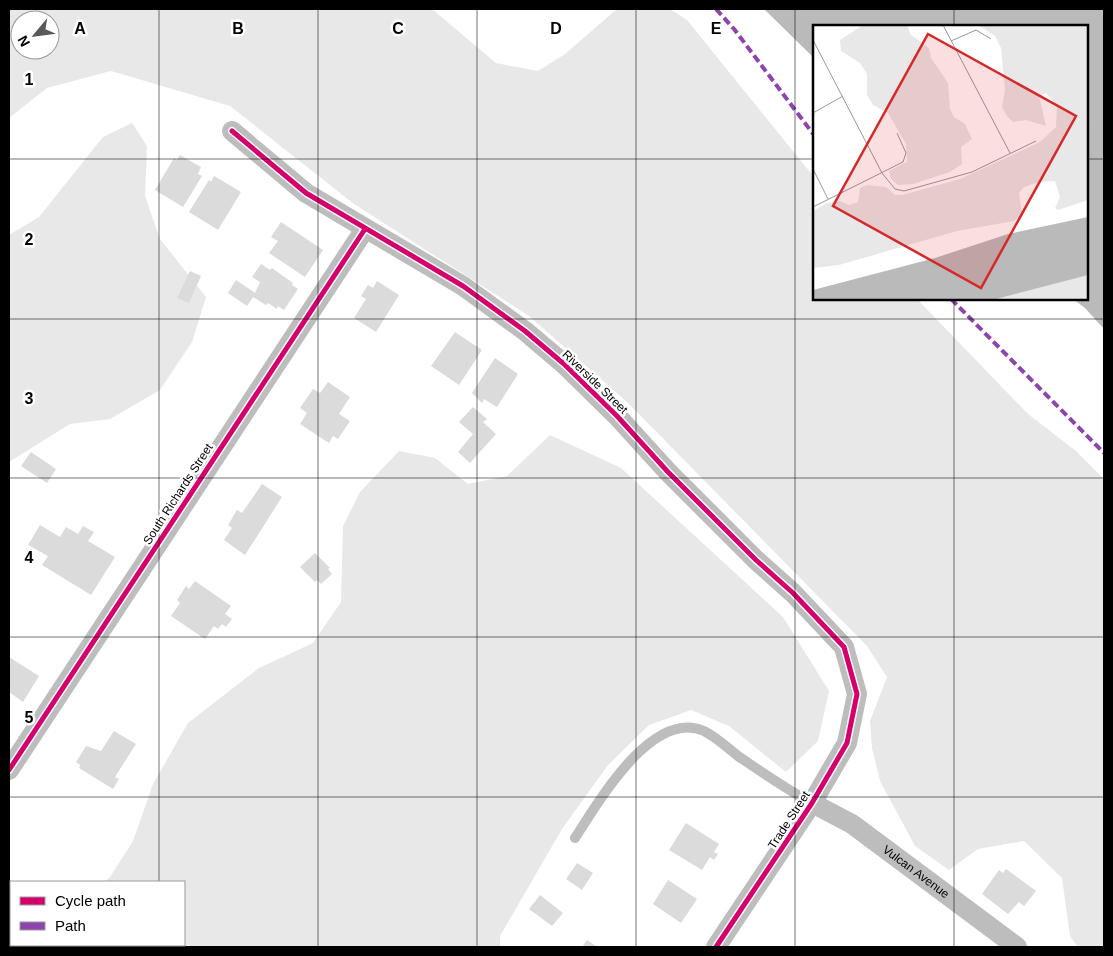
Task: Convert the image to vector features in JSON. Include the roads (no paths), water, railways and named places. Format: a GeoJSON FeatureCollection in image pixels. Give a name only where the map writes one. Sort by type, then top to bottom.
{"type":"FeatureCollection","features":[{"type":"Feature","properties":{"kind":"street","name":"Riverside Street"},"geometry":{"type":"LineString","coordinates":[[232,131],[306,193],[464,286],[525,331],[564,364],[617,416],[668,472],[756,560],[793,593],[844,647],[857,694]]}},
{"type":"Feature","properties":{"kind":"street","name":"South Richards Street"},"geometry":{"type":"LineString","coordinates":[[9,770],[365,229]]}},
{"type":"Feature","properties":{"kind":"street","name":"Trade Street"},"geometry":{"type":"LineString","coordinates":[[716,947],[812,803],[847,743],[857,694]]}},
{"type":"Feature","properties":{"kind":"street","name":"Vulcan Avenue"},"geometry":{"type":"LineString","coordinates":[[812,803],[852,824],[1017,947]]}},
{"type":"Feature","properties":{"kind":"lane"},"geometry":{"type":"LineString","coordinates":[[575,838],[604,795],[630,762],[650,742],[666,732],[684,728],[704,731],[783,788],[812,803]]}}]}
